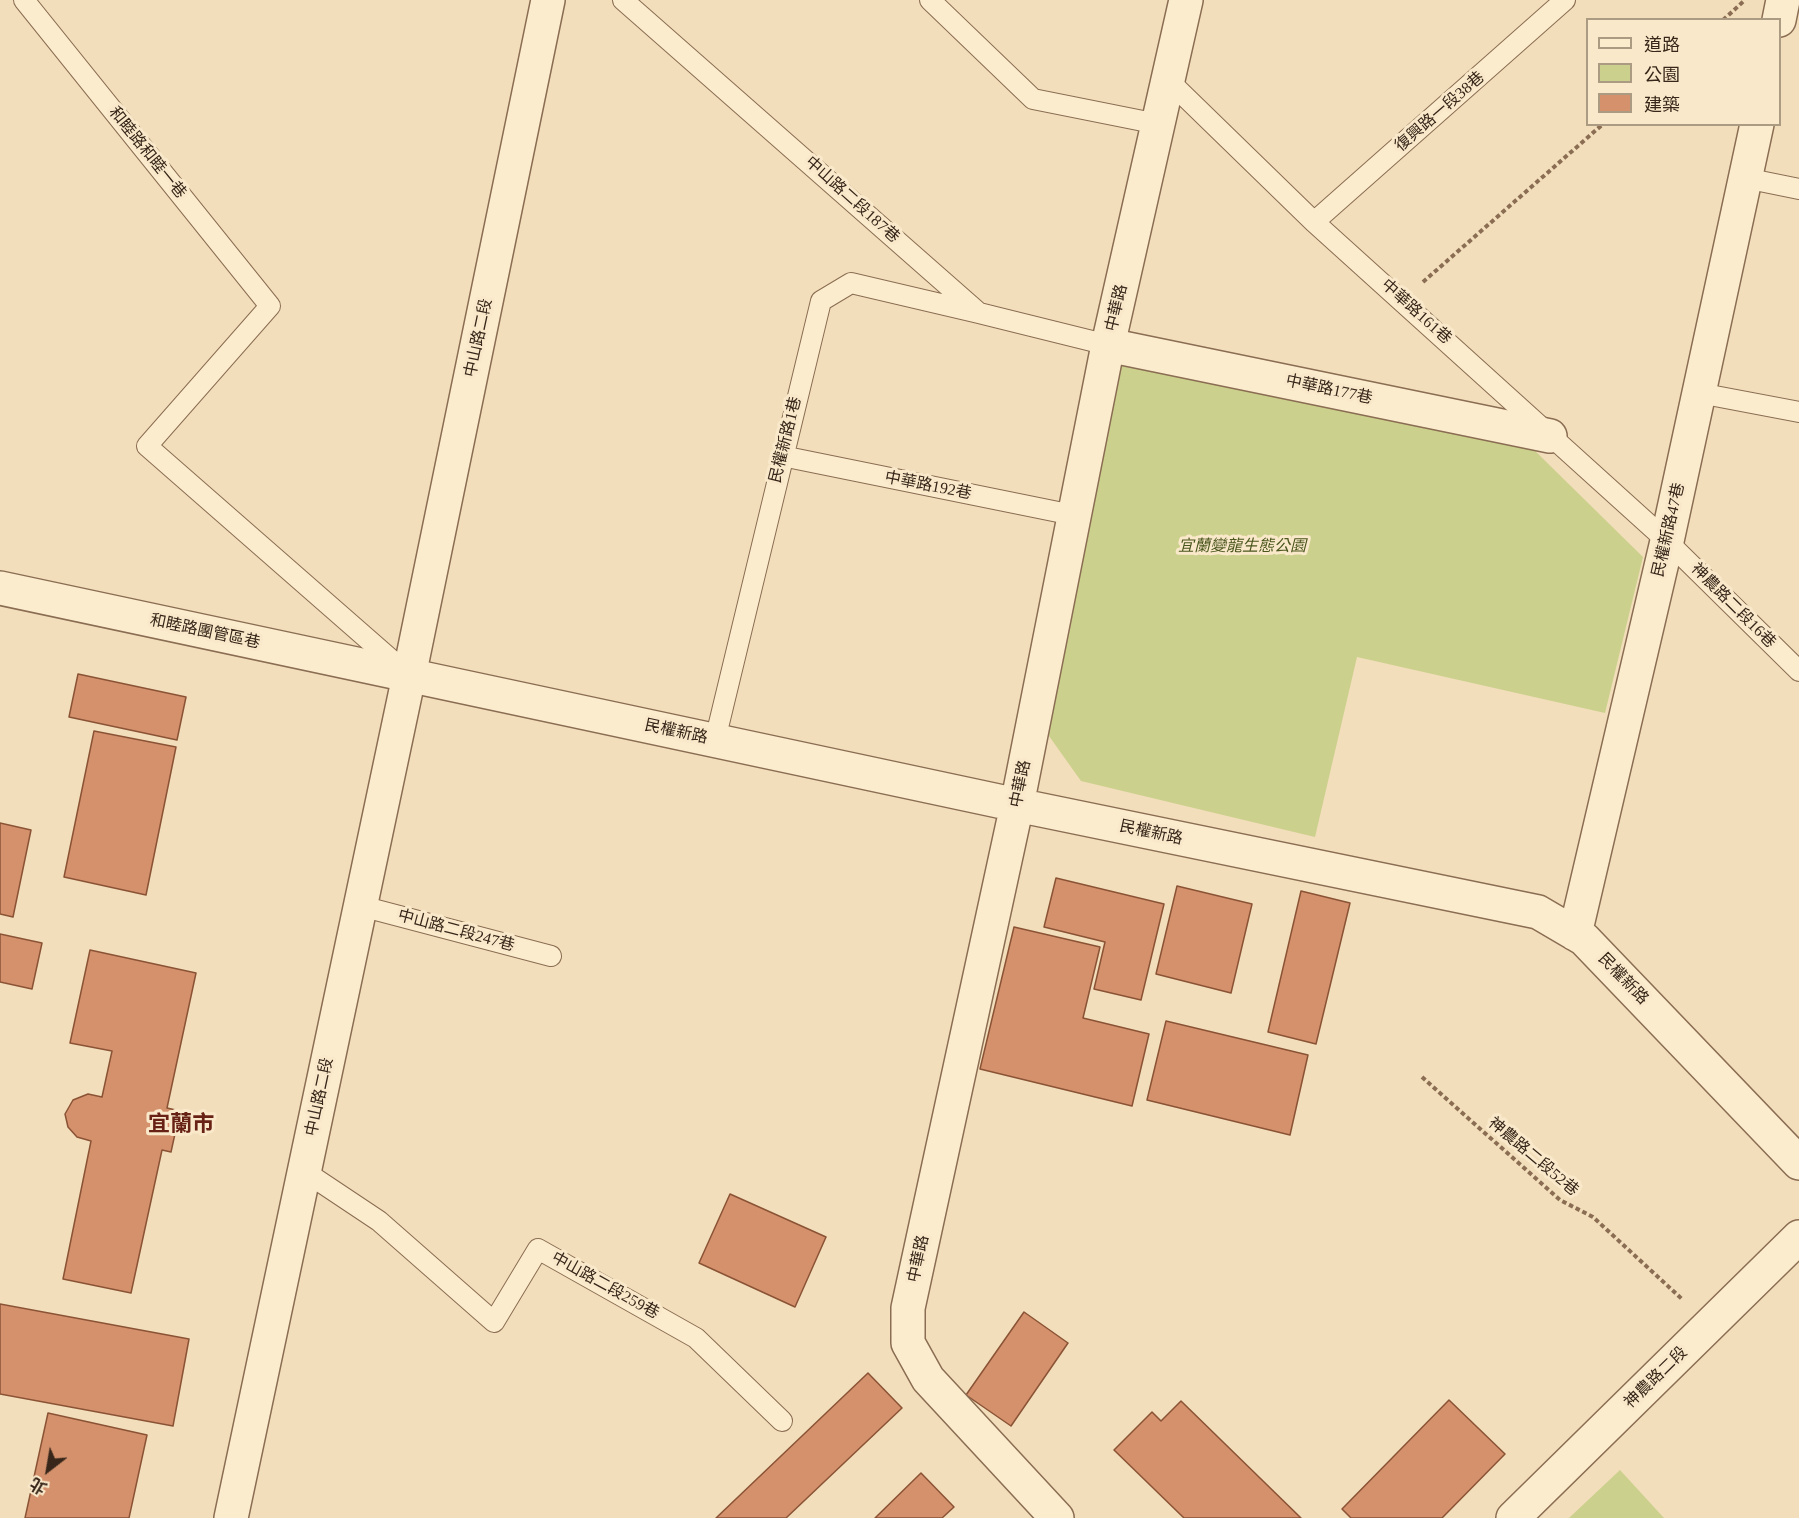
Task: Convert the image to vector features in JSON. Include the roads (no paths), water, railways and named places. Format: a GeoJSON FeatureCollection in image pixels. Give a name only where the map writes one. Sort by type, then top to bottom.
{"type":"FeatureCollection","features":[{"type":"Feature","properties":{"kind":"street","name":"中山路二段"},"geometry":{"type":"LineString","coordinates":[[231,1518],[361,906],[548,0]]}},
{"type":"Feature","properties":{"kind":"street","name":"中華路"},"geometry":{"type":"LineString","coordinates":[[1057,1518],[928,1379],[909,1342],[908,1308],[1017,805],[1108,345],[1186,0]]}},
{"type":"Feature","properties":{"kind":"street"},"geometry":{"type":"LineString","coordinates":[[1779,18],[1783,0]]}},
{"type":"Feature","properties":{"kind":"street","name":"民權新路47巷"},"geometry":{"type":"LineString","coordinates":[[1575,934],[1667,541],[1757,126]]}},
{"type":"Feature","properties":{"kind":"street","name":"中華路177巷"},"geometry":{"type":"LineString","coordinates":[[1108,345],[1550,436]]}},
{"type":"Feature","properties":{"kind":"street","name":"和睦路團管區巷"},"geometry":{"type":"LineString","coordinates":[[0,588],[409,676]]}},
{"type":"Feature","properties":{"kind":"street","name":"民權新路"},"geometry":{"type":"LineString","coordinates":[[409,676],[1017,805],[1538,912],[1584,939],[1799,1163]]}},
{"type":"Feature","properties":{"kind":"street","name":"神農路二段"},"geometry":{"type":"LineString","coordinates":[[1513,1518],[1799,1237]]}},
{"type":"Feature","properties":{"kind":"lane","name":"和睦路和睦一巷"},"geometry":{"type":"LineString","coordinates":[[24,0],[270,306],[147,446],[409,676]]}},
{"type":"Feature","properties":{"kind":"lane","name":"中山路二段187巷"},"geometry":{"type":"LineString","coordinates":[[623,0],[979,313],[1108,345]]}},
{"type":"Feature","properties":{"kind":"lane"},"geometry":{"type":"LineString","coordinates":[[930,0],[1033,99],[1158,124]]}},
{"type":"Feature","properties":{"kind":"lane","name":"復興路一段38巷"},"geometry":{"type":"LineString","coordinates":[[1314,222],[1565,0]]}},
{"type":"Feature","properties":{"kind":"lane","name":"中華路161巷"},"geometry":{"type":"LineString","coordinates":[[1168,80],[1314,222],[1402,299],[1667,541]]}},
{"type":"Feature","properties":{"kind":"lane"},"geometry":{"type":"LineString","coordinates":[[1745,178],[1799,189]]}},
{"type":"Feature","properties":{"kind":"lane","name":"民權新路1巷"},"geometry":{"type":"LineString","coordinates":[[715,740],[821,301],[851,283],[979,313]]}},
{"type":"Feature","properties":{"kind":"lane"},"geometry":{"type":"LineString","coordinates":[[1699,393],[1799,412]]}},
{"type":"Feature","properties":{"kind":"lane","name":"中華路192巷"},"geometry":{"type":"LineString","coordinates":[[782,456],[1074,515]]}},
{"type":"Feature","properties":{"kind":"lane","name":"神農路二段16巷"},"geometry":{"type":"LineString","coordinates":[[1667,541],[1799,671]]}},
{"type":"Feature","properties":{"kind":"lane","name":"中山路二段247巷"},"geometry":{"type":"LineString","coordinates":[[361,906],[551,956]]}},
{"type":"Feature","properties":{"kind":"lane","name":"中山路二段259巷"},"geometry":{"type":"LineString","coordinates":[[304,1171],[379,1221],[494,1322],[538,1249],[696,1338],[782,1421]]}},
{"type":"Feature","properties":{"kind":"district","name":"宜蘭市"},"geometry":{"type":"Point","coordinates":[181,1125]}},
{"type":"Feature","properties":{"kind":"park label","name":"宜蘭變龍生態公園"},"geometry":{"type":"Point","coordinates":[1242,547]}}]}
